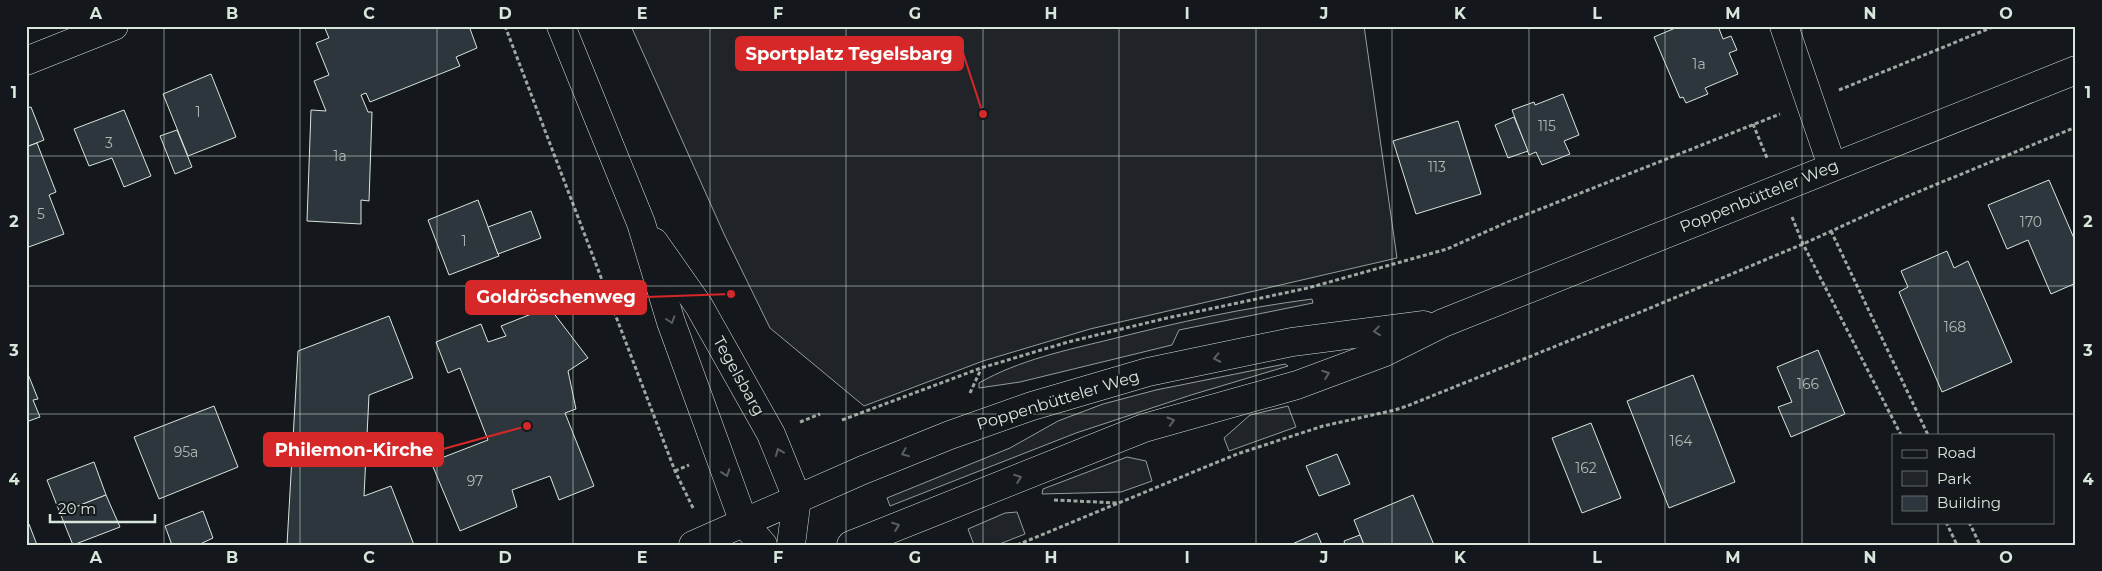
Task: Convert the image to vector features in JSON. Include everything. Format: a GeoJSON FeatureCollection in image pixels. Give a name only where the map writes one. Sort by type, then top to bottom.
{"type":"FeatureCollection","features":[{"type":"Feature","properties":{"kind":"main road"},"geometry":{"type":"LineString","coordinates":[[26,61],[114,26]]}},
{"type":"Feature","properties":{"kind":"main road","name":"Tegelsbarg"},"geometry":{"type":"LineString","coordinates":[[561,26],[641,223],[671,322],[744,523],[763,545]]}},
{"type":"Feature","properties":{"kind":"main road"},"geometry":{"type":"LineString","coordinates":[[1784,26],[1832,166]]}},
{"type":"Feature","properties":{"kind":"main road","name":"Poppenbütteler Weg"},"geometry":{"type":"LineString","coordinates":[[852,545],[1144,428],[1297,385],[1383,353],[1443,322],[2076,70]]}},
{"type":"Feature","properties":{"kind":"main road","name":"Tegelsbarg"},"geometry":{"type":"LineString","coordinates":[[641,223],[704,314],[772,434],[797,498],[790,545]]}},
{"type":"Feature","properties":{"kind":"main road","name":"Poppenbütteler Weg"},"geometry":{"type":"LineString","coordinates":[[700,542],[797,498],[950,435],[1032,406],[1148,372],[1292,342],[1443,322]]}},
{"type":"Feature","properties":{"kind":"path"},"geometry":{"type":"LineString","coordinates":[[505,26],[675,471],[700,542]]}},
{"type":"Feature","properties":{"kind":"path"},"geometry":{"type":"LineString","coordinates":[[842,420],[981,368],[1068,342],[1167,318],[1308,288],[1447,249],[1510,221],[1995,26]]}},
{"type":"Feature","properties":{"kind":"path"},"geometry":{"type":"LineString","coordinates":[[1017,545],[1237,454],[1323,426],[1395,410],[1803,244],[1908,196],[2076,127]]}},
{"type":"Feature","properties":{"kind":"path"},"geometry":{"type":"LineString","coordinates":[[1831,231],[1928,434]]}},
{"type":"Feature","properties":{"kind":"path"},"geometry":{"type":"LineString","coordinates":[[1803,244],[1900,434]]}},
{"type":"Feature","properties":{"kind":"path"},"geometry":{"type":"LineString","coordinates":[[1947,524],[1957,545]]}},
{"type":"Feature","properties":{"kind":"path"},"geometry":{"type":"LineString","coordinates":[[1970,524],[1980,545]]}},
{"type":"Feature","properties":{"kind":"green space"},"geometry":{"type":"Polygon","coordinates":[[[631,26],[1364,26],[1397,258],[1090,329],[983,361],[864,406],[770,328],[724,234],[631,26]]]}},
{"type":"Feature","properties":{"kind":"green space"},"geometry":{"type":"Polygon","coordinates":[[[1312,299],[1313,303],[1179,330],[1172,345],[1020,382],[979,388],[979,383],[994,375],[1027,362],[1061,352],[1211,316],[1312,299]]]}},
{"type":"Feature","properties":{"kind":"green space"},"geometry":{"type":"Polygon","coordinates":[[[1285,364],[1288,366],[1191,395],[1076,433],[890,506],[887,498],[1010,448],[1058,421],[1103,404],[1156,390],[1285,364]]]}},
{"type":"Feature","properties":{"kind":"green space"},"geometry":{"type":"Polygon","coordinates":[[[1288,406],[1296,427],[1229,451],[1224,438],[1250,415],[1288,406]]]}},
{"type":"Feature","properties":{"kind":"green space"},"geometry":{"type":"Polygon","coordinates":[[[1127,457],[1146,461],[1152,481],[1121,492],[1042,494],[1043,489],[1127,457]]]}},
{"type":"Feature","properties":{"kind":"green space"},"geometry":{"type":"Polygon","coordinates":[[[1017,512],[1025,534],[997,545],[974,545],[968,529],[1005,513],[1017,512]]]}},
{"type":"Feature","properties":{"kind":"building"},"geometry":{"type":"Polygon","coordinates":[[[324,26],[469,26],[477,48],[456,57],[460,66],[370,102],[366,93],[361,95],[368,112],[372,112],[369,201],[361,200],[361,224],[307,221],[311,110],[326,111],[314,81],[329,75],[316,43],[329,38],[324,26]]]}},
{"type":"Feature","properties":{"kind":"building"},"geometry":{"type":"Polygon","coordinates":[[[1680,26],[1718,26],[1723,39],[1731,36],[1737,50],[1729,53],[1738,74],[1705,88],[1708,94],[1686,103],[1683,97],[1680,98],[1654,37],[1680,26]]]}},
{"type":"Feature","properties":{"kind":"building"},"geometry":{"type":"Polygon","coordinates":[[[211,74],[236,137],[188,156],[163,94],[211,74]]]}},
{"type":"Feature","properties":{"kind":"building"},"geometry":{"type":"Polygon","coordinates":[[[1563,94],[1579,135],[1564,141],[1570,154],[1542,165],[1536,152],[1529,155],[1512,110],[1534,102],[1535,105],[1563,94]]]}},
{"type":"Feature","properties":{"kind":"building"},"geometry":{"type":"Polygon","coordinates":[[[31,107],[44,140],[26,147],[26,108],[31,107]]]}},
{"type":"Feature","properties":{"kind":"building"},"geometry":{"type":"Polygon","coordinates":[[[124,110],[151,176],[124,187],[112,158],[89,166],[74,129],[124,110]]]}},
{"type":"Feature","properties":{"kind":"building"},"geometry":{"type":"Polygon","coordinates":[[[1514,117],[1528,151],[1508,158],[1495,125],[1514,117]]]}},
{"type":"Feature","properties":{"kind":"building"},"geometry":{"type":"Polygon","coordinates":[[[1458,121],[1481,194],[1416,214],[1393,141],[1458,121]]]}},
{"type":"Feature","properties":{"kind":"building"},"geometry":{"type":"Polygon","coordinates":[[[177,130],[192,167],[175,174],[160,136],[177,130]]]}},
{"type":"Feature","properties":{"kind":"building"},"geometry":{"type":"Polygon","coordinates":[[[37,143],[56,192],[49,195],[64,234],[26,248],[26,147],[37,143]]]}},
{"type":"Feature","properties":{"kind":"building"},"geometry":{"type":"Polygon","coordinates":[[[2049,180],[2076,243],[2076,283],[2051,294],[2028,240],[2007,249],[1988,205],[2049,180]]]}},
{"type":"Feature","properties":{"kind":"building"},"geometry":{"type":"Polygon","coordinates":[[[478,200],[499,256],[449,275],[428,220],[478,200]]]}},
{"type":"Feature","properties":{"kind":"building"},"geometry":{"type":"Polygon","coordinates":[[[531,211],[541,238],[498,254],[488,227],[531,211]]]}},
{"type":"Feature","properties":{"kind":"building"},"geometry":{"type":"Polygon","coordinates":[[[1947,251],[1954,268],[1968,261],[2012,362],[1942,392],[1899,292],[1908,287],[1901,271],[1947,251]]]}},
{"type":"Feature","properties":{"kind":"building"},"geometry":{"type":"Polygon","coordinates":[[[549,307],[588,358],[568,371],[576,409],[565,413],[594,486],[559,500],[550,476],[512,490],[517,507],[460,531],[431,462],[488,440],[460,368],[448,373],[436,342],[481,324],[488,342],[506,336],[501,326],[549,307]]]}},
{"type":"Feature","properties":{"kind":"building"},"geometry":{"type":"Polygon","coordinates":[[[389,316],[413,378],[369,395],[364,496],[391,486],[414,545],[287,545],[298,351],[389,316]]]}},
{"type":"Feature","properties":{"kind":"building"},"geometry":{"type":"Polygon","coordinates":[[[1818,350],[1845,414],[1791,437],[1778,407],[1792,402],[1777,367],[1818,350]]]}},
{"type":"Feature","properties":{"kind":"building"},"geometry":{"type":"Polygon","coordinates":[[[26,369],[38,399],[33,400],[40,417],[26,422],[26,369]]]}},
{"type":"Feature","properties":{"kind":"building"},"geometry":{"type":"Polygon","coordinates":[[[1693,375],[1735,482],[1669,508],[1627,401],[1693,375]]]}},
{"type":"Feature","properties":{"kind":"building"},"geometry":{"type":"Polygon","coordinates":[[[214,406],[238,467],[159,499],[134,437],[214,406]]]}},
{"type":"Feature","properties":{"kind":"building"},"geometry":{"type":"Polygon","coordinates":[[[1591,423],[1621,498],[1582,513],[1552,438],[1591,423]]]}},
{"type":"Feature","properties":{"kind":"building"},"geometry":{"type":"Polygon","coordinates":[[[1337,454],[1350,484],[1319,496],[1306,466],[1337,454]]]}},
{"type":"Feature","properties":{"kind":"building"},"geometry":{"type":"Polygon","coordinates":[[[94,462],[106,495],[60,513],[47,480],[94,462]]]}},
{"type":"Feature","properties":{"kind":"building"},"geometry":{"type":"Polygon","coordinates":[[[106,495],[120,527],[73,545],[60,513],[106,495]]]}},
{"type":"Feature","properties":{"kind":"building"},"geometry":{"type":"Polygon","coordinates":[[[1413,495],[1434,545],[1364,545],[1354,520],[1413,495]]]}},
{"type":"Feature","properties":{"kind":"building"},"geometry":{"type":"Polygon","coordinates":[[[203,511],[213,538],[198,545],[172,545],[165,526],[203,511]]]}},
{"type":"Feature","properties":{"kind":"building"},"geometry":{"type":"Polygon","coordinates":[[[29,524],[37,545],[26,545],[26,525],[29,524]]]}},
{"type":"Feature","properties":{"kind":"building"},"geometry":{"type":"Polygon","coordinates":[[[1317,533],[1322,545],[1290,545],[1317,533]]]}},
{"type":"Feature","properties":{"kind":"building"},"geometry":{"type":"Polygon","coordinates":[[[1360,535],[1364,545],[1345,545],[1344,541],[1360,535]]]}},
{"type":"Feature","properties":{"kind":"place","name":"Sportplatz Tegelsbarg"},"geometry":{"type":"Point","coordinates":[983,114]}},
{"type":"Feature","properties":{"kind":"place","name":"Goldröschenweg"},"geometry":{"type":"Point","coordinates":[731,294]}},
{"type":"Feature","properties":{"kind":"place","name":"Philemon-Kirche"},"geometry":{"type":"Point","coordinates":[527,426]}}]}
